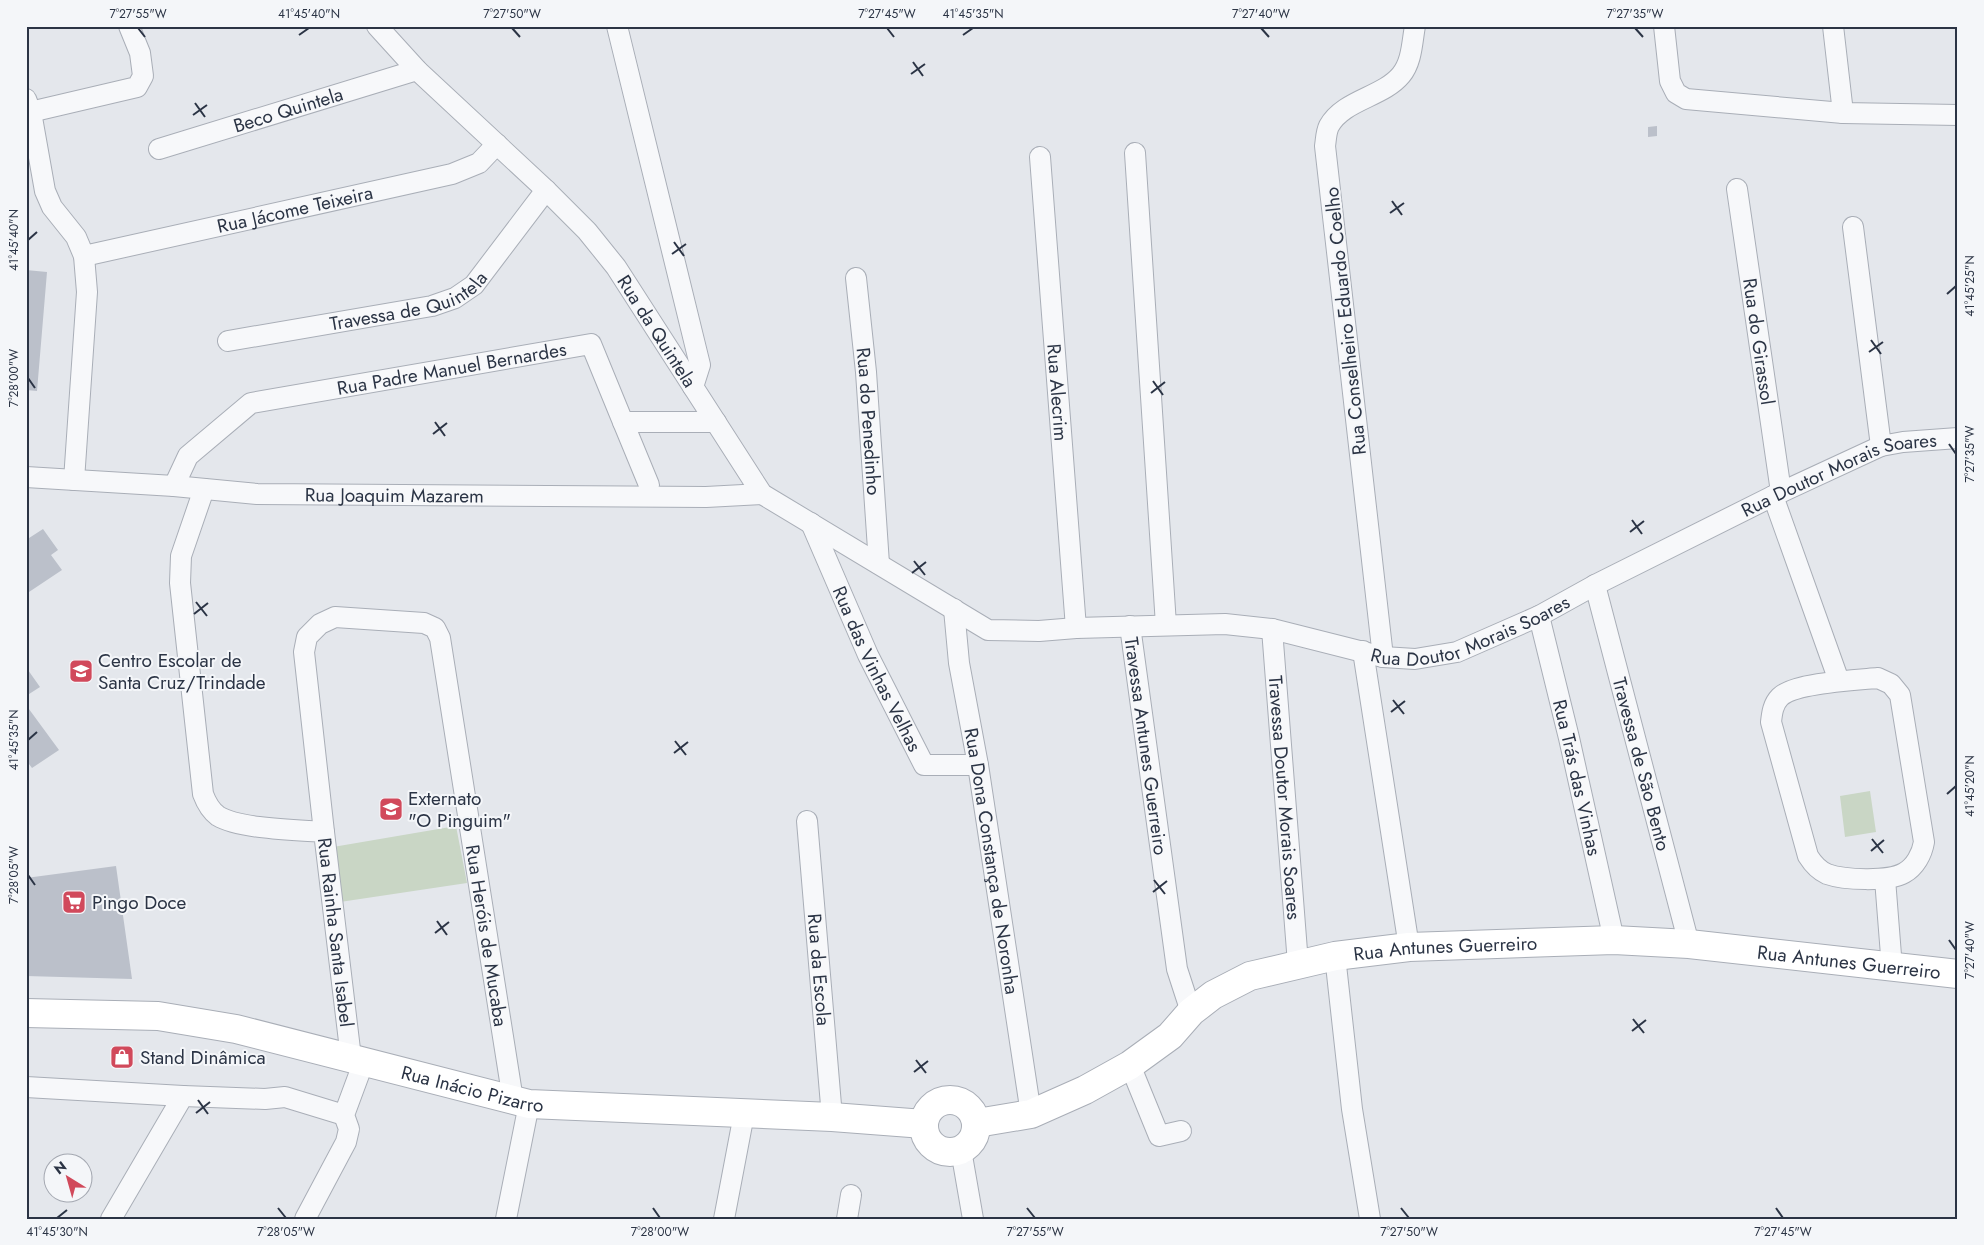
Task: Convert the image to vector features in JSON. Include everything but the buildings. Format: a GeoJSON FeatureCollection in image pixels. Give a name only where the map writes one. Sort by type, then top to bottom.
{"type":"FeatureCollection","features":[{"type":"Feature","properties":{"kind":"main road","name":"Rua Antunes Guerreiro"},"geometry":{"type":"LineString","coordinates":[[977,1123],[1032,1114],[1085,1090],[1130,1065],[1170,1036],[1191,1012],[1213,995],[1250,976],[1335,956],[1409,947],[1614,940],[1689,944],[1958,974]]}},
{"type":"Feature","properties":{"kind":"main road","name":"Rua Inácio Pizarro"},"geometry":{"type":"LineString","coordinates":[[26,1012],[158,1016],[236,1029],[521,1102],[832,1117],[924,1124]]}},
{"type":"Feature","properties":{"kind":"main road"},"geometry":{"type":"LineString","coordinates":[[950,1099],[965,1103],[971,1109],[977,1123],[973,1139],[961,1150],[946,1152],[932,1145],[924,1132],[924,1124],[930,1109],[935,1104],[950,1099]]}},
{"type":"Feature","properties":{"kind":"street"},"geometry":{"type":"LineString","coordinates":[[74,480],[87,292],[84,256],[76,237],[52,207],[45,192],[28,108],[121,92],[137,87],[143,76],[140,53],[130,26]]}},
{"type":"Feature","properties":{"kind":"street","name":"Rua da Quintela"},"geometry":{"type":"LineString","coordinates":[[377,26],[417,70],[546,190],[587,232],[616,267],[762,494],[954,608]]}},
{"type":"Feature","properties":{"kind":"street"},"geometry":{"type":"LineString","coordinates":[[617,26],[700,365],[693,387]]}},
{"type":"Feature","properties":{"kind":"street","name":"Rua Conselheiro Eduardo Coelho"},"geometry":{"type":"LineString","coordinates":[[1383,657],[1325,146],[1329,127],[1341,112],[1391,84],[1402,74],[1409,60],[1415,26]]}},
{"type":"Feature","properties":{"kind":"street"},"geometry":{"type":"LineString","coordinates":[[1664,26],[1670,81],[1676,93],[1686,99],[1843,113],[1958,115]]}},
{"type":"Feature","properties":{"kind":"street"},"geometry":{"type":"LineString","coordinates":[[1833,26],[1843,113]]}},
{"type":"Feature","properties":{"kind":"street","name":"Beco Quintela"},"geometry":{"type":"LineString","coordinates":[[159,149],[417,70]]}},
{"type":"Feature","properties":{"kind":"street","name":"Rua Jácome Teixeira"},"geometry":{"type":"LineString","coordinates":[[84,256],[452,174],[479,163],[497,144]]}},
{"type":"Feature","properties":{"kind":"street"},"geometry":{"type":"LineString","coordinates":[[1135,152],[1166,625]]}},
{"type":"Feature","properties":{"kind":"street","name":"Rua Alecrim"},"geometry":{"type":"LineString","coordinates":[[1040,157],[1076,628]]}},
{"type":"Feature","properties":{"kind":"street","name":"Rua do Girassol"},"geometry":{"type":"LineString","coordinates":[[1737,189],[1777,494],[1839,681]]}},
{"type":"Feature","properties":{"kind":"street","name":"Travessa de Quintela"},"geometry":{"type":"LineString","coordinates":[[228,341],[432,306],[455,298],[474,285],[546,190]]}},
{"type":"Feature","properties":{"kind":"street"},"geometry":{"type":"LineString","coordinates":[[1853,227],[1881,446]]}},
{"type":"Feature","properties":{"kind":"street","name":"Rua do Penedinho"},"geometry":{"type":"LineString","coordinates":[[856,278],[866,372],[879,564]]}},
{"type":"Feature","properties":{"kind":"street","name":"Rua Padre Manuel Bernardes"},"geometry":{"type":"LineString","coordinates":[[174,486],[188,456],[252,403],[591,344],[622,422]]}},
{"type":"Feature","properties":{"kind":"street"},"geometry":{"type":"LineString","coordinates":[[649,485],[622,422],[716,422]]}},
{"type":"Feature","properties":{"kind":"street","name":"Rua Doutor Morais Soares"},"geometry":{"type":"LineString","coordinates":[[954,608],[988,630],[1039,631],[1076,628],[1224,624],[1272,629],[1383,657],[1414,659],[1457,652],[1539,616],[1595,585],[1777,494],[1881,446],[1903,442],[1958,438]]}},
{"type":"Feature","properties":{"kind":"street","name":"Rua Joaquim Mazarem"},"geometry":{"type":"LineString","coordinates":[[26,478],[174,486],[257,494],[706,497],[762,494]]}},
{"type":"Feature","properties":{"kind":"street","name":"Rua Rainha Santa Isabel"},"geometry":{"type":"LineString","coordinates":[[204,489],[181,556],[180,583],[202,794],[217,816],[236,824],[324,832],[358,1059]]}},
{"type":"Feature","properties":{"kind":"street","name":"Rua das Vinhas Velhas"},"geometry":{"type":"LineString","coordinates":[[811,523],[868,654],[924,765],[978,765]]}},
{"type":"Feature","properties":{"kind":"street","name":"Travessa de São Bento"},"geometry":{"type":"LineString","coordinates":[[1595,585],[1689,944]]}},
{"type":"Feature","properties":{"kind":"street","name":"Rua Dona Constança de Noronha"},"geometry":{"type":"LineString","coordinates":[[954,608],[959,663],[978,765],[1032,1114]]}},
{"type":"Feature","properties":{"kind":"street","name":"Rua Trás das Vinhas"},"geometry":{"type":"LineString","coordinates":[[1539,616],[1569,738],[1614,940]]}},
{"type":"Feature","properties":{"kind":"street","name":"Rua Heróis de Mucaba"},"geometry":{"type":"LineString","coordinates":[[324,832],[304,652],[307,637],[320,624],[335,617],[424,623],[435,628],[440,638],[521,1102]]}},
{"type":"Feature","properties":{"kind":"street","name":"Travessa Antunes Guerreiro"},"geometry":{"type":"LineString","coordinates":[[1130,626],[1177,969],[1191,1012]]}},
{"type":"Feature","properties":{"kind":"street","name":"Travessa Doutor Morais Soares"},"geometry":{"type":"LineString","coordinates":[[1272,629],[1298,964]]}},
{"type":"Feature","properties":{"kind":"street"},"geometry":{"type":"LineString","coordinates":[[1363,651],[1409,947]]}},
{"type":"Feature","properties":{"kind":"street"},"geometry":{"type":"LineString","coordinates":[[1878,678],[1891,684],[1900,695],[1924,842],[1922,852],[1915,863],[1904,873],[1885,879],[1839,877],[1826,874],[1815,866],[1808,856],[1771,722],[1773,708],[1780,697],[1792,690],[1839,681],[1878,678]]}},
{"type":"Feature","properties":{"kind":"street","name":"Rua da Escola"},"geometry":{"type":"LineString","coordinates":[[808,821],[832,1117]]}},
{"type":"Feature","properties":{"kind":"street"},"geometry":{"type":"LineString","coordinates":[[1885,879],[1892,968]]}},
{"type":"Feature","properties":{"kind":"street"},"geometry":{"type":"LineString","coordinates":[[1335,956],[1352,1109],[1370,1219]]}},
{"type":"Feature","properties":{"kind":"street"},"geometry":{"type":"LineString","coordinates":[[305,1219],[346,1142],[349,1129],[344,1114],[358,1059]]}},
{"type":"Feature","properties":{"kind":"street"},"geometry":{"type":"LineString","coordinates":[[1130,1065],[1159,1136],[1181,1131]]}},
{"type":"Feature","properties":{"kind":"street"},"geometry":{"type":"LineString","coordinates":[[26,1087],[183,1096],[265,1099],[285,1097],[344,1114]]}},
{"type":"Feature","properties":{"kind":"street"},"geometry":{"type":"LineString","coordinates":[[111,1219],[183,1096]]}},
{"type":"Feature","properties":{"kind":"street"},"geometry":{"type":"LineString","coordinates":[[506,1219],[521,1102]]}},
{"type":"Feature","properties":{"kind":"street"},"geometry":{"type":"LineString","coordinates":[[724,1219],[744,1114]]}},
{"type":"Feature","properties":{"kind":"street"},"geometry":{"type":"LineString","coordinates":[[961,1150],[973,1219]]}},
{"type":"Feature","properties":{"kind":"street"},"geometry":{"type":"LineString","coordinates":[[847,1219],[851,1195]]}},
{"type":"Feature","properties":{"kind":"green space"},"geometry":{"type":"Polygon","coordinates":[[[1870,791],[1876,832],[1845,837],[1840,796],[1870,791]]]}},
{"type":"Feature","properties":{"kind":"green space"},"geometry":{"type":"Polygon","coordinates":[[[456,826],[467,883],[340,902],[333,847],[456,826]]]}},
{"type":"Feature","properties":{"kind":"place","name":"Centro Escolar de Santa Cruz/Trindade"},"geometry":{"type":"Point","coordinates":[81,671]}},
{"type":"Feature","properties":{"kind":"place","name":"Externato \"O Pinguim\""},"geometry":{"type":"Point","coordinates":[391,809]}},
{"type":"Feature","properties":{"kind":"place","name":"Pingo Doce"},"geometry":{"type":"Point","coordinates":[74,902]}},
{"type":"Feature","properties":{"kind":"place","name":"Stand Dinâmica"},"geometry":{"type":"Point","coordinates":[122,1057]}}]}
